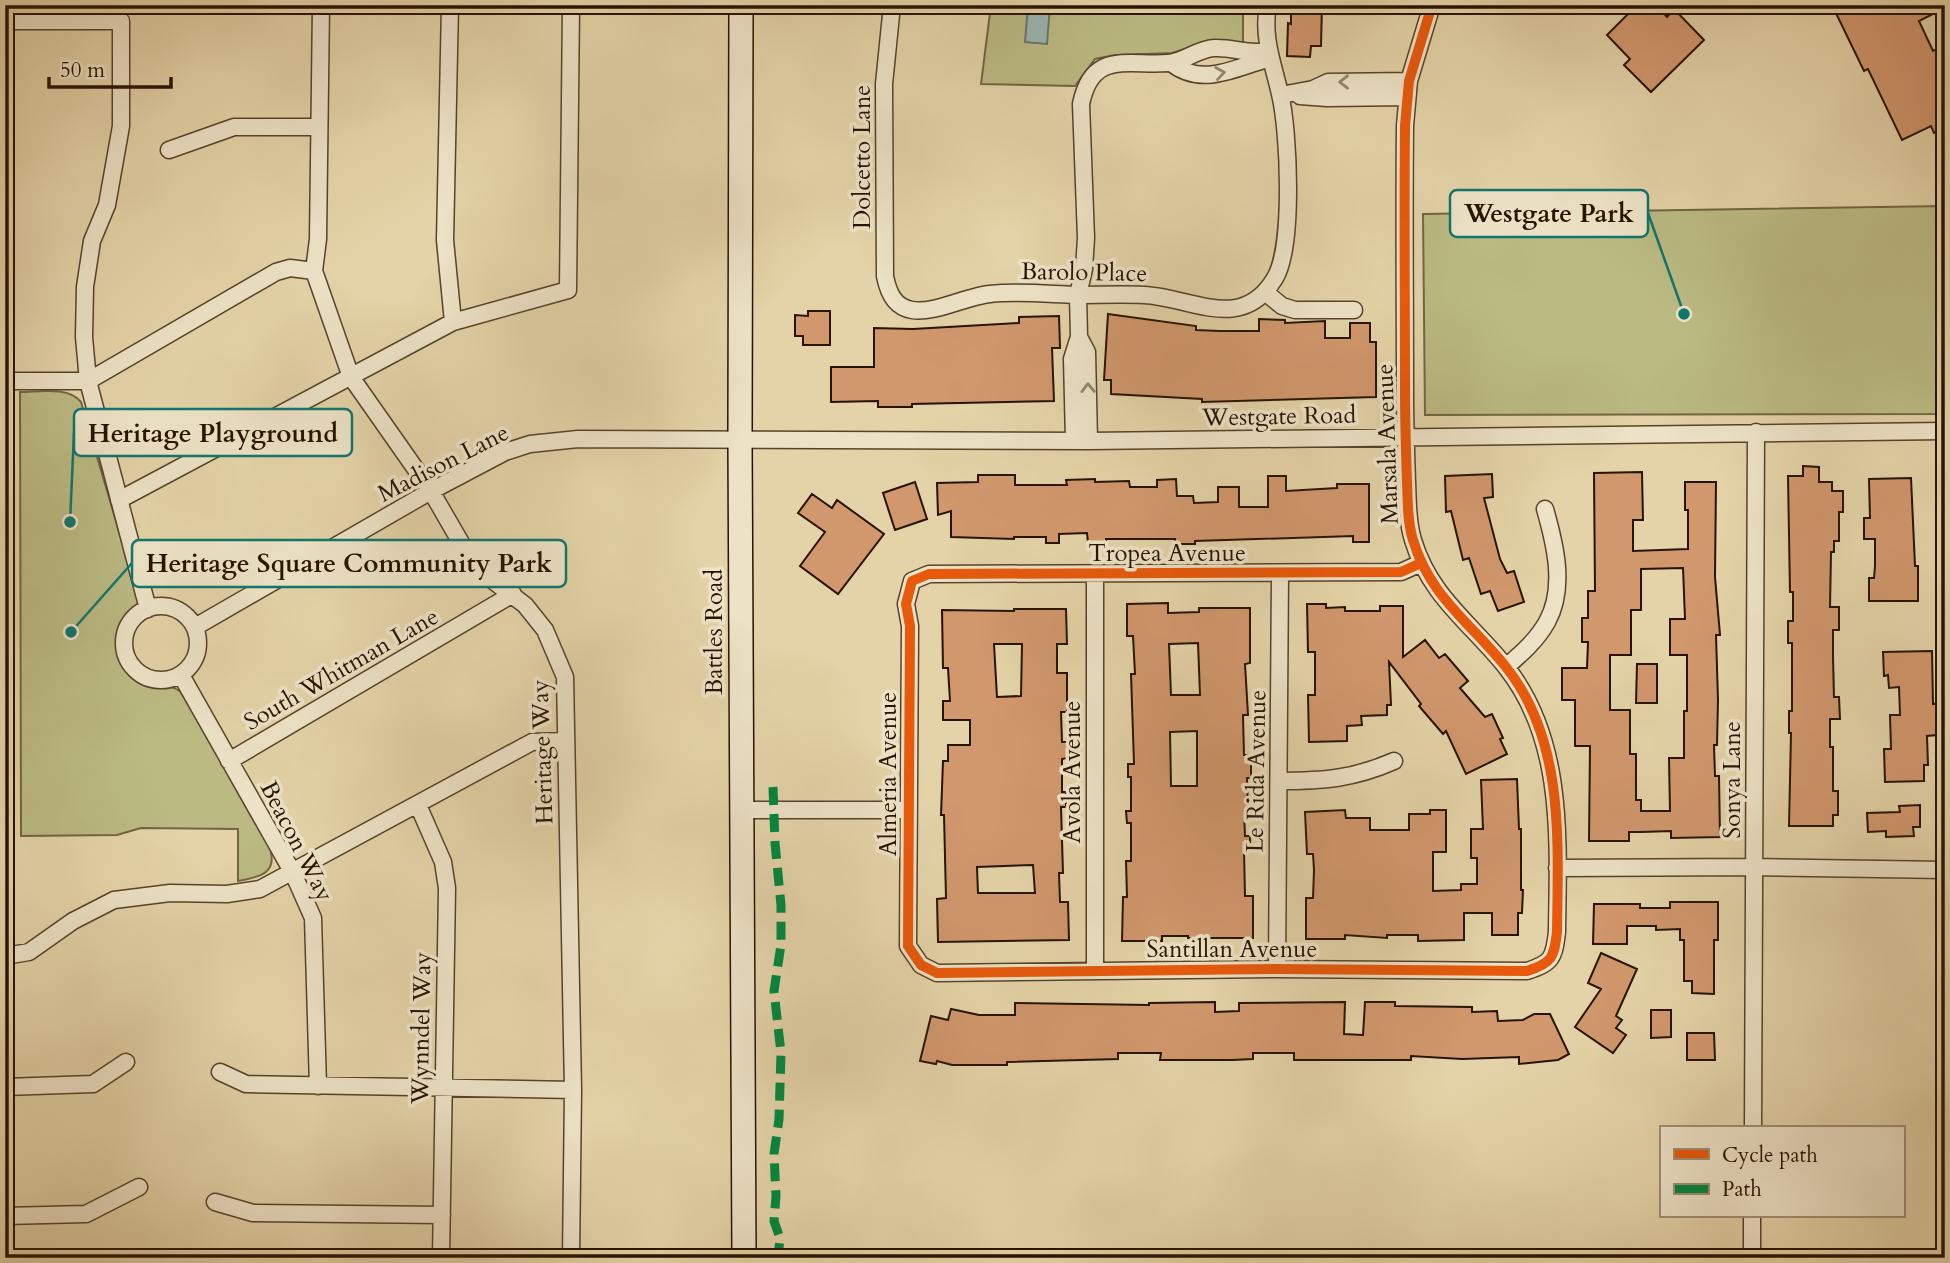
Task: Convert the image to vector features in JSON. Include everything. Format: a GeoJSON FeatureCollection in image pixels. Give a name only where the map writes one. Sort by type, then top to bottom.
{"type":"FeatureCollection","features":[{"type":"Feature","properties":{"kind":"street","name":"Heritage Way"},"geometry":{"type":"LineString","coordinates":[[321,5],[318,239],[314,271],[351,377],[431,491],[475,567],[513,594],[545,630],[565,677],[573,1090],[571,1258]]}},
{"type":"Feature","properties":{"kind":"street"},"geometry":{"type":"LineString","coordinates":[[450,5],[444,240],[453,322]]}},
{"type":"Feature","properties":{"kind":"street"},"geometry":{"type":"LineString","coordinates":[[119,500],[453,322],[568,290],[571,5]]}},
{"type":"Feature","properties":{"kind":"street","name":"Battles Road"},"geometry":{"type":"LineString","coordinates":[[741,5],[744,1258]]}},
{"type":"Feature","properties":{"kind":"street","name":"Dolcetto Lane"},"geometry":{"type":"LineString","coordinates":[[892,5],[884,84],[885,276],[892,299],[899,305]]}},
{"type":"Feature","properties":{"kind":"street"},"geometry":{"type":"LineString","coordinates":[[1268,5],[1266,32],[1280,95],[1286,156],[1287,237],[1282,263],[1265,292],[1282,306],[1296,310],[1354,310]]}},
{"type":"Feature","properties":{"kind":"street","name":"Marsala Avenue"},"geometry":{"type":"LineString","coordinates":[[1432,5],[1408,90],[1405,437],[1408,510],[1412,538],[1421,563],[1439,593],[1461,621],[1506,667],[1524,696],[1542,736],[1553,777],[1558,868],[1555,950],[1544,965]]}},
{"type":"Feature","properties":{"kind":"street"},"geometry":{"type":"LineString","coordinates":[[5,22],[121,21],[121,126],[107,205],[92,241],[85,287],[84,337],[88,381],[148,609]]}},
{"type":"Feature","properties":{"kind":"street"},"geometry":{"type":"LineString","coordinates":[[1082,441],[1072,359],[1079,337],[1078,295],[1084,269],[1086,239],[1081,104],[1084,89],[1098,70],[1125,62],[1171,63],[1196,51],[1212,48],[1233,48],[1247,53],[1269,55]]}},
{"type":"Feature","properties":{"kind":"street"},"geometry":{"type":"LineString","coordinates":[[1171,63],[1188,73],[1204,75],[1228,73],[1269,55]]}},
{"type":"Feature","properties":{"kind":"street"},"geometry":{"type":"LineString","coordinates":[[1280,95],[1327,98],[1408,90]]}},
{"type":"Feature","properties":{"kind":"street"},"geometry":{"type":"LineString","coordinates":[[169,150],[234,127],[319,127]]}},
{"type":"Feature","properties":{"kind":"street"},"geometry":{"type":"LineString","coordinates":[[5,381],[88,381],[276,272],[290,268],[314,271]]}},
{"type":"Feature","properties":{"kind":"street","name":"Barolo Place"},"geometry":{"type":"LineString","coordinates":[[899,305],[913,310],[927,310],[967,297],[991,294],[1148,295],[1208,309],[1230,308],[1250,302],[1265,292]]}},
{"type":"Feature","properties":{"kind":"street","name":"Westgate Road"},"geometry":{"type":"LineString","coordinates":[[740,439],[1082,441],[1945,431]]}},
{"type":"Feature","properties":{"kind":"street","name":"Sonya Lane"},"geometry":{"type":"LineString","coordinates":[[1753,1126],[1756,432]]}},
{"type":"Feature","properties":{"kind":"street","name":"Madison Lane"},"geometry":{"type":"LineString","coordinates":[[195,627],[431,491],[505,452],[530,444],[578,439],[740,439]]}},
{"type":"Feature","properties":{"kind":"street"},"geometry":{"type":"LineString","coordinates":[[1506,667],[1528,647],[1548,621],[1558,589],[1554,542],[1545,509]]}},
{"type":"Feature","properties":{"kind":"street","name":"Tropea Avenue"},"geometry":{"type":"LineString","coordinates":[[912,581],[929,574],[1401,572],[1421,563]]}},
{"type":"Feature","properties":{"kind":"street","name":"Le Rida Avenue"},"geometry":{"type":"LineString","coordinates":[[1277,969],[1280,573]]}},
{"type":"Feature","properties":{"kind":"street","name":"Avola Avenue"},"geometry":{"type":"LineString","coordinates":[[1095,574],[1095,970]]}},
{"type":"Feature","properties":{"kind":"street","name":"Almeria Avenue"},"geometry":{"type":"LineString","coordinates":[[912,581],[906,604],[910,626],[908,946],[920,965]]}},
{"type":"Feature","properties":{"kind":"street","name":"South Whitman Lane"},"geometry":{"type":"LineString","coordinates":[[229,761],[513,594]]}},
{"type":"Feature","properties":{"kind":"street"},"geometry":{"type":"LineString","coordinates":[[166,606],[178,610],[188,617],[195,627],[198,651],[193,662],[181,675],[163,681],[151,679],[140,674],[131,665],[124,642],[127,630],[133,619],[148,609],[166,606]]}},
{"type":"Feature","properties":{"kind":"street","name":"Beacon Way"},"geometry":{"type":"LineString","coordinates":[[181,675],[293,873],[313,918],[318,1086]]}},
{"type":"Feature","properties":{"kind":"street"},"geometry":{"type":"LineString","coordinates":[[5,956],[29,952],[73,921],[114,900],[170,893],[228,894],[260,889],[532,742],[566,741]]}},
{"type":"Feature","properties":{"kind":"street"},"geometry":{"type":"LineString","coordinates":[[1279,781],[1343,778],[1367,773],[1394,761]]}},
{"type":"Feature","properties":{"kind":"street","name":"Wynndel Way"},"geometry":{"type":"LineString","coordinates":[[418,805],[443,862],[447,888],[441,1258]]}},
{"type":"Feature","properties":{"kind":"street"},"geometry":{"type":"LineString","coordinates":[[741,810],[909,810]]}},
{"type":"Feature","properties":{"kind":"street"},"geometry":{"type":"LineString","coordinates":[[1558,868],[1945,870]]}},
{"type":"Feature","properties":{"kind":"street","name":"Santillan Avenue"},"geometry":{"type":"LineString","coordinates":[[920,965],[937,973],[1277,969],[1527,971],[1544,965]]}},
{"type":"Feature","properties":{"kind":"street"},"geometry":{"type":"LineString","coordinates":[[5,1087],[93,1084],[126,1062]]}},
{"type":"Feature","properties":{"kind":"street"},"geometry":{"type":"LineString","coordinates":[[220,1072],[246,1084],[573,1090]]}},
{"type":"Feature","properties":{"kind":"street"},"geometry":{"type":"LineString","coordinates":[[5,1216],[86,1214],[139,1187]]}},
{"type":"Feature","properties":{"kind":"street"},"geometry":{"type":"LineString","coordinates":[[215,1202],[253,1213],[442,1215]]}},
{"type":"Feature","properties":{"kind":"street"},"geometry":{"type":"LineString","coordinates":[[1752,1218],[1752,1258]]}},
{"type":"Feature","properties":{"kind":"shaded area"},"geometry":{"type":"Polygon","coordinates":[[[991,5],[1208,5],[1219,12],[1243,13],[1243,44],[1210,41],[1172,53],[1115,55],[1095,59],[1075,86],[981,84],[991,5]]]}},
{"type":"Feature","properties":{"kind":"shaded area"},"geometry":{"type":"Polygon","coordinates":[[[1945,206],[1945,414],[1425,415],[1423,214],[1945,206]]]}},
{"type":"Feature","properties":{"kind":"shaded area"},"geometry":{"type":"Polygon","coordinates":[[[20,392],[61,392],[81,402],[139,600],[122,629],[122,656],[131,671],[146,682],[181,692],[269,845],[272,862],[270,868],[261,875],[238,881],[238,829],[141,828],[117,835],[21,836],[20,392]]]}},
{"type":"Feature","properties":{"kind":"water"},"geometry":{"type":"Polygon","coordinates":[[[1028,5],[1050,5],[1047,44],[1025,42],[1028,5]]]}},
{"type":"Feature","properties":{"kind":"building"},"geometry":{"type":"Polygon","coordinates":[[[1291,5],[1322,5],[1321,46],[1311,46],[1310,57],[1287,56],[1291,5]]]}},
{"type":"Feature","properties":{"kind":"building"},"geometry":{"type":"Polygon","coordinates":[[[1637,5],[1656,5],[1667,17],[1674,9],[1704,40],[1651,92],[1624,65],[1630,59],[1607,35],[1637,5]]]}},
{"type":"Feature","properties":{"kind":"building"},"geometry":{"type":"Polygon","coordinates":[[[1832,5],[1945,5],[1945,8],[1919,21],[1933,51],[1937,49],[1945,64],[1945,128],[1934,133],[1931,126],[1902,140],[1868,69],[1864,71],[1832,5]]]}},
{"type":"Feature","properties":{"kind":"building"},"geometry":{"type":"Polygon","coordinates":[[[808,311],[830,311],[830,345],[803,345],[803,336],[795,336],[795,315],[808,316],[808,311]]]}},
{"type":"Feature","properties":{"kind":"building"},"geometry":{"type":"Polygon","coordinates":[[[1108,314],[1196,326],[1196,330],[1220,331],[1259,331],[1259,319],[1285,320],[1285,323],[1325,321],[1325,338],[1350,338],[1350,323],[1370,323],[1370,342],[1376,342],[1376,397],[1202,402],[1202,399],[1111,394],[1111,380],[1104,380],[1108,314]]]}},
{"type":"Feature","properties":{"kind":"building"},"geometry":{"type":"Polygon","coordinates":[[[1059,316],[1060,348],[1052,348],[1054,401],[912,404],[912,407],[878,407],[878,401],[831,402],[831,367],[874,367],[874,328],[913,329],[1019,323],[1019,317],[1059,316]]]}},
{"type":"Feature","properties":{"kind":"building"},"geometry":{"type":"Polygon","coordinates":[[[1803,466],[1819,467],[1819,482],[1832,482],[1832,491],[1843,491],[1843,512],[1839,512],[1839,541],[1834,541],[1834,552],[1831,552],[1830,607],[1839,607],[1839,630],[1833,630],[1833,657],[1834,697],[1839,697],[1840,719],[1830,719],[1833,791],[1838,791],[1838,815],[1833,815],[1833,826],[1789,826],[1792,643],[1788,643],[1788,621],[1793,621],[1793,592],[1790,592],[1788,476],[1803,476],[1803,466]]]}},
{"type":"Feature","properties":{"kind":"building"},"geometry":{"type":"Polygon","coordinates":[[[1642,472],[1643,520],[1633,520],[1633,551],[1688,549],[1685,482],[1716,482],[1715,577],[1720,635],[1716,635],[1718,700],[1717,745],[1714,745],[1715,776],[1719,776],[1720,837],[1671,838],[1671,831],[1629,832],[1629,841],[1589,841],[1590,746],[1575,746],[1575,700],[1562,700],[1562,668],[1587,668],[1588,642],[1582,642],[1582,618],[1588,618],[1588,591],[1595,591],[1594,473],[1642,472]],[[1683,568],[1641,569],[1641,610],[1631,610],[1631,655],[1610,655],[1610,710],[1630,710],[1630,754],[1636,754],[1636,800],[1641,800],[1641,811],[1670,811],[1669,758],[1684,758],[1687,655],[1670,655],[1670,619],[1685,619],[1683,568]]]}},
{"type":"Feature","properties":{"kind":"building"},"geometry":{"type":"Polygon","coordinates":[[[1492,474],[1493,497],[1484,498],[1500,559],[1507,573],[1514,571],[1524,602],[1498,611],[1490,591],[1481,594],[1469,558],[1463,560],[1451,511],[1446,512],[1445,476],[1492,474]]]}},
{"type":"Feature","properties":{"kind":"building"},"geometry":{"type":"Polygon","coordinates":[[[978,475],[1015,475],[1015,485],[1067,485],[1066,480],[1095,479],[1095,482],[1129,481],[1130,487],[1157,487],[1157,480],[1176,479],[1177,496],[1193,496],[1194,503],[1218,502],[1218,487],[1239,487],[1239,507],[1268,507],[1268,476],[1286,476],[1286,491],[1337,488],[1337,484],[1369,484],[1369,542],[1353,542],[1353,536],[1195,541],[1195,544],[1175,544],[1175,539],[1106,539],[1106,542],[1088,543],[1087,533],[1059,534],[1059,543],[1046,543],[1046,537],[951,537],[951,511],[938,515],[937,483],[978,482],[978,475]]]}},
{"type":"Feature","properties":{"kind":"building"},"geometry":{"type":"Polygon","coordinates":[[[1911,478],[1918,601],[1869,601],[1869,578],[1874,578],[1875,539],[1864,539],[1864,518],[1870,518],[1869,479],[1911,478]]]}},
{"type":"Feature","properties":{"kind":"building"},"geometry":{"type":"Polygon","coordinates":[[[915,482],[927,519],[895,530],[883,493],[915,482]]]}},
{"type":"Feature","properties":{"kind":"building"},"geometry":{"type":"Polygon","coordinates":[[[812,494],[832,508],[837,500],[884,534],[838,594],[800,566],[825,532],[798,513],[812,494]]]}},
{"type":"Feature","properties":{"kind":"building"},"geometry":{"type":"Polygon","coordinates":[[[1168,603],[1168,613],[1199,612],[1199,608],[1250,608],[1250,663],[1245,664],[1248,715],[1243,715],[1244,755],[1251,755],[1251,778],[1247,778],[1248,811],[1244,811],[1245,836],[1250,836],[1250,851],[1244,851],[1245,896],[1253,896],[1253,938],[1162,936],[1162,941],[1122,941],[1123,897],[1127,897],[1126,861],[1131,861],[1131,823],[1127,823],[1126,811],[1131,811],[1131,777],[1128,777],[1128,764],[1134,764],[1131,674],[1135,674],[1133,636],[1127,636],[1127,604],[1168,603]],[[1198,643],[1169,644],[1171,695],[1200,695],[1198,643]],[[1197,731],[1170,732],[1171,786],[1197,786],[1197,731]]]}},
{"type":"Feature","properties":{"kind":"building"},"geometry":{"type":"Polygon","coordinates":[[[1307,604],[1326,604],[1326,608],[1345,607],[1345,611],[1380,611],[1380,606],[1403,606],[1403,657],[1425,640],[1439,658],[1445,654],[1468,681],[1460,688],[1485,717],[1492,714],[1507,754],[1466,774],[1446,731],[1443,734],[1419,706],[1421,704],[1389,662],[1391,705],[1387,705],[1387,715],[1361,716],[1362,725],[1347,726],[1347,741],[1309,742],[1308,695],[1315,695],[1315,652],[1308,652],[1307,604]]]}},
{"type":"Feature","properties":{"kind":"building"},"geometry":{"type":"Polygon","coordinates":[[[1066,609],[1067,644],[1057,644],[1057,673],[1067,673],[1067,712],[1061,712],[1062,742],[1067,742],[1067,758],[1062,759],[1062,792],[1066,792],[1066,807],[1061,807],[1063,873],[1059,873],[1060,902],[1068,902],[1069,940],[938,942],[937,899],[946,898],[944,815],[941,815],[943,761],[948,761],[948,745],[970,745],[970,720],[943,720],[943,701],[950,701],[948,668],[943,668],[942,610],[1066,609]],[[994,644],[997,697],[1021,696],[1022,644],[994,644]],[[1033,865],[977,867],[978,893],[1035,893],[1033,865]]]}},
{"type":"Feature","properties":{"kind":"building"},"geometry":{"type":"Polygon","coordinates":[[[1932,651],[1933,704],[1940,703],[1941,722],[1937,722],[1937,735],[1927,736],[1928,765],[1924,765],[1924,781],[1885,782],[1884,749],[1891,749],[1890,715],[1900,715],[1899,687],[1889,688],[1888,675],[1884,676],[1883,652],[1932,651]]]}},
{"type":"Feature","properties":{"kind":"building"},"geometry":{"type":"Polygon","coordinates":[[[1637,664],[1657,664],[1657,703],[1636,703],[1637,664]]]}},
{"type":"Feature","properties":{"kind":"building"},"geometry":{"type":"Polygon","coordinates":[[[1517,779],[1523,890],[1522,913],[1518,913],[1518,935],[1492,935],[1492,913],[1464,913],[1464,940],[1418,941],[1418,935],[1387,935],[1387,938],[1345,935],[1345,939],[1306,939],[1306,898],[1313,898],[1314,870],[1313,854],[1307,854],[1305,812],[1345,810],[1346,818],[1370,818],[1370,830],[1409,830],[1409,814],[1430,814],[1430,810],[1446,810],[1446,852],[1433,852],[1433,891],[1461,890],[1461,884],[1477,884],[1477,858],[1471,858],[1471,829],[1483,829],[1481,780],[1517,779]]]}},
{"type":"Feature","properties":{"kind":"building"},"geometry":{"type":"Polygon","coordinates":[[[1920,805],[1920,827],[1913,827],[1914,836],[1886,837],[1886,831],[1868,832],[1867,813],[1900,812],[1899,806],[1920,805]]]}},
{"type":"Feature","properties":{"kind":"building"},"geometry":{"type":"Polygon","coordinates":[[[1670,902],[1718,902],[1718,940],[1714,940],[1714,994],[1692,993],[1692,981],[1684,981],[1684,940],[1680,940],[1680,929],[1656,930],[1656,926],[1627,926],[1627,944],[1593,944],[1594,904],[1640,904],[1640,908],[1670,908],[1670,902]]]}},
{"type":"Feature","properties":{"kind":"building"},"geometry":{"type":"Polygon","coordinates":[[[1601,953],[1637,969],[1616,1016],[1622,1020],[1616,1028],[1626,1035],[1613,1053],[1575,1027],[1601,989],[1588,983],[1601,953]]]}},
{"type":"Feature","properties":{"kind":"building"},"geometry":{"type":"Polygon","coordinates":[[[1215,1002],[1215,1012],[1239,1011],[1239,1003],[1345,1002],[1344,1034],[1363,1035],[1365,1002],[1395,1002],[1395,1006],[1472,1007],[1472,1012],[1497,1011],[1498,1021],[1523,1020],[1534,1014],[1550,1014],[1569,1054],[1558,1060],[1519,1064],[1519,1057],[1462,1059],[1411,1056],[1411,1060],[1294,1060],[1294,1053],[1253,1053],[1253,1059],[1160,1060],[1161,1053],[1118,1053],[1118,1059],[1007,1062],[1007,1065],[952,1065],[937,1061],[936,1064],[920,1061],[931,1016],[948,1020],[951,1009],[979,1015],[1015,1015],[1015,1003],[1149,1005],[1215,1002]]]}},
{"type":"Feature","properties":{"kind":"building"},"geometry":{"type":"Polygon","coordinates":[[[1651,1010],[1671,1010],[1671,1037],[1651,1038],[1651,1010]]]}},
{"type":"Feature","properties":{"kind":"building"},"geometry":{"type":"Polygon","coordinates":[[[1687,1033],[1714,1033],[1715,1060],[1687,1060],[1687,1033]]]}},
{"type":"Feature","properties":{"kind":"marked path"},"geometry":{"type":"LineString","coordinates":[[773,787],[781,905],[781,945],[774,991],[781,1053],[779,1119],[774,1154],[774,1221],[780,1238],[778,1258]]}},
{"type":"Feature","properties":{"kind":"cycle path"},"geometry":{"type":"LineString","coordinates":[[1421,563],[1401,572],[929,574],[912,581],[906,604],[910,626],[908,946],[921,965],[937,973],[1277,969],[1527,971],[1547,962],[1553,954],[1557,932],[1557,828],[1548,760],[1539,727],[1525,696],[1506,667],[1430,578],[1420,560],[1409,518],[1405,403],[1405,126],[1409,81],[1432,5]]}},
{"type":"Feature","properties":{"kind":"place","name":"Westgate Park"},"geometry":{"type":"Point","coordinates":[1684,314]}},
{"type":"Feature","properties":{"kind":"place","name":"Heritage Playground"},"geometry":{"type":"Point","coordinates":[70,522]}},
{"type":"Feature","properties":{"kind":"place","name":"Heritage Square Community Park"},"geometry":{"type":"Point","coordinates":[71,632]}}]}
